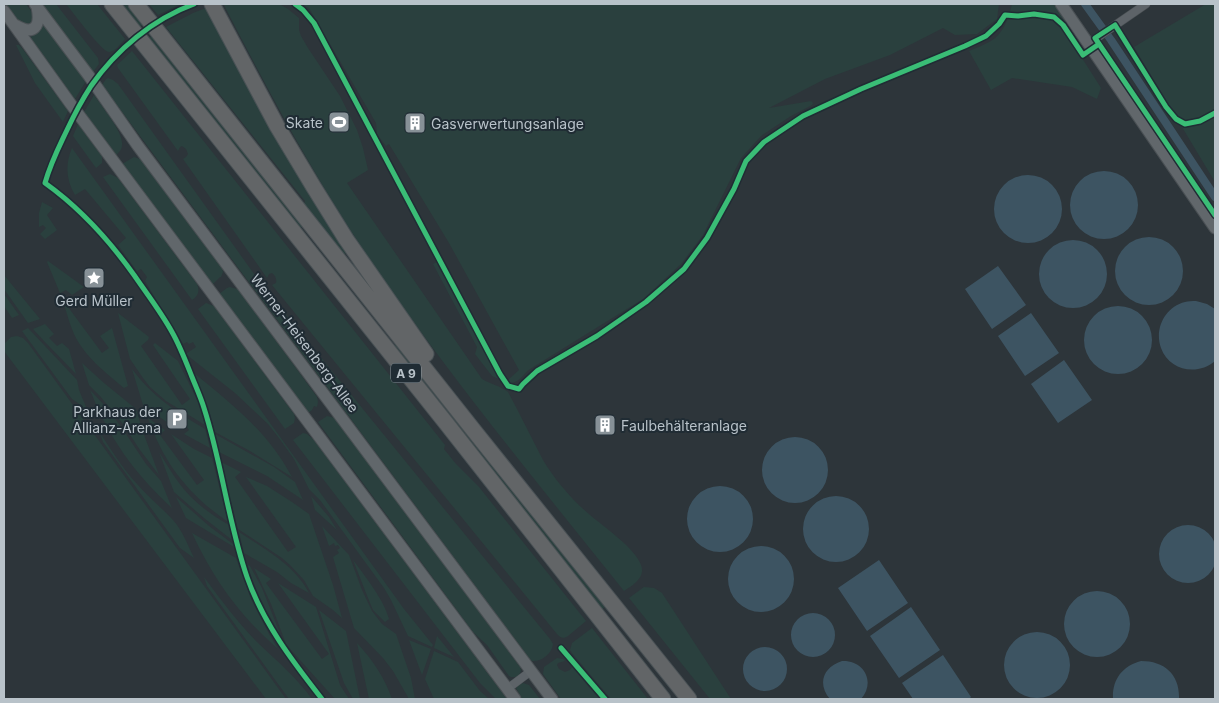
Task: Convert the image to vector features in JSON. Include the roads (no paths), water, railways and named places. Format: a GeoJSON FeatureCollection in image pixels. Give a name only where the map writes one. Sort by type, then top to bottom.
{"type":"FeatureCollection","features":[{"type":"Feature","properties":{"kind":"highway","name":"A 9"},"geometry":{"type":"LineString","coordinates":[[112,4],[663,699]]}},
{"type":"Feature","properties":{"kind":"highway","name":"A 9"},"geometry":{"type":"LineString","coordinates":[[136,4],[689,699]]}},
{"type":"Feature","properties":{"kind":"highway"},"geometry":{"type":"LineString","coordinates":[[212,4],[277,126],[312,186],[419,345],[470,411],[475,432]]}},
{"type":"Feature","properties":{"kind":"street"},"geometry":{"type":"LineString","coordinates":[[1061,4],[1215,228]]}},
{"type":"Feature","properties":{"kind":"street"},"geometry":{"type":"LineString","coordinates":[[1088,44],[1146,4]]}},
{"type":"Feature","properties":{"kind":"street"},"geometry":{"type":"LineString","coordinates":[[15,26],[28,30],[37,25],[36,5]]}},
{"type":"Feature","properties":{"kind":"street","name":"Werner-Heisenberg-Allee"},"geometry":{"type":"LineString","coordinates":[[36,5],[84,68],[144,154],[552,699]]}},
{"type":"Feature","properties":{"kind":"street"},"geometry":{"type":"LineString","coordinates":[[4,11],[515,699]]}},
{"type":"Feature","properties":{"kind":"street"},"geometry":{"type":"LineString","coordinates":[[507,689],[531,671]]}},
{"type":"Feature","properties":{"kind":"water"},"geometry":{"type":"Polygon","coordinates":[[[1097,171],[1111,171],[1123,176],[1133,186],[1138,198],[1138,212],[1133,224],[1123,234],[1111,239],[1097,239],[1085,234],[1075,224],[1070,212],[1070,198],[1075,186],[1085,176],[1097,171]]]}},
{"type":"Feature","properties":{"kind":"water"},"geometry":{"type":"Polygon","coordinates":[[[1021,175],[1035,175],[1047,180],[1057,190],[1062,202],[1062,216],[1057,228],[1047,238],[1035,243],[1021,243],[1009,238],[999,228],[994,216],[994,202],[999,190],[1009,180],[1021,175]]]}},
{"type":"Feature","properties":{"kind":"water"},"geometry":{"type":"Polygon","coordinates":[[[1142,237],[1156,237],[1168,242],[1178,252],[1183,264],[1183,278],[1178,290],[1168,300],[1156,305],[1142,305],[1130,300],[1120,290],[1115,278],[1115,264],[1120,252],[1130,242],[1142,237]]]}},
{"type":"Feature","properties":{"kind":"water"},"geometry":{"type":"Polygon","coordinates":[[[1066,240],[1080,240],[1092,245],[1102,255],[1107,267],[1107,281],[1102,293],[1092,303],[1080,308],[1066,308],[1054,303],[1044,293],[1039,281],[1039,267],[1044,255],[1054,245],[1066,240]]]}},
{"type":"Feature","properties":{"kind":"water"},"geometry":{"type":"Polygon","coordinates":[[[998,266],[1026,305],[992,329],[965,289],[998,266]]]}},
{"type":"Feature","properties":{"kind":"water"},"geometry":{"type":"Polygon","coordinates":[[[1196,301],[1207,304],[1215,309],[1215,361],[1201,369],[1193,370],[1185,369],[1170,362],[1161,348],[1159,333],[1163,320],[1172,309],[1185,302],[1196,301]]]}},
{"type":"Feature","properties":{"kind":"water"},"geometry":{"type":"Polygon","coordinates":[[[1111,306],[1125,306],[1137,311],[1147,321],[1152,333],[1152,347],[1147,359],[1137,369],[1125,374],[1111,374],[1099,369],[1089,359],[1084,347],[1084,333],[1089,321],[1099,311],[1111,306]]]}},
{"type":"Feature","properties":{"kind":"water"},"geometry":{"type":"Polygon","coordinates":[[[1031,313],[1059,353],[1025,376],[998,336],[1031,313]]]}},
{"type":"Feature","properties":{"kind":"water"},"geometry":{"type":"Polygon","coordinates":[[[1064,360],[1092,400],[1058,423],[1031,384],[1064,360]]]}},
{"type":"Feature","properties":{"kind":"water"},"geometry":{"type":"Polygon","coordinates":[[[788,437],[802,437],[814,442],[823,451],[828,463],[826,483],[819,494],[802,503],[788,503],[776,498],[767,489],[762,477],[762,463],[767,451],[776,442],[788,437]]]}},
{"type":"Feature","properties":{"kind":"water"},"geometry":{"type":"Polygon","coordinates":[[[713,486],[727,486],[739,491],[748,500],[753,512],[751,532],[744,543],[727,552],[713,552],[701,547],[692,538],[687,526],[687,512],[692,500],[701,491],[713,486]]]}},
{"type":"Feature","properties":{"kind":"water"},"geometry":{"type":"Polygon","coordinates":[[[829,496],[843,496],[855,501],[864,510],[869,522],[867,542],[860,553],[843,562],[829,562],[817,557],[808,548],[803,536],[803,522],[808,510],[817,501],[829,496]]]}},
{"type":"Feature","properties":{"kind":"water"},"geometry":{"type":"Polygon","coordinates":[[[1188,525],[1204,530],[1212,538],[1217,554],[1212,570],[1204,578],[1188,583],[1172,578],[1164,570],[1159,554],[1164,538],[1172,530],[1188,525]]]}},
{"type":"Feature","properties":{"kind":"water"},"geometry":{"type":"Polygon","coordinates":[[[754,546],[768,546],[780,551],[789,560],[794,572],[792,592],[785,603],[768,612],[754,612],[742,607],[733,598],[728,586],[728,572],[733,560],[742,551],[754,546]]]}},
{"type":"Feature","properties":{"kind":"water"},"geometry":{"type":"Polygon","coordinates":[[[879,560],[908,603],[867,631],[838,588],[879,560]]]}},
{"type":"Feature","properties":{"kind":"water"},"geometry":{"type":"Polygon","coordinates":[[[1090,591],[1104,591],[1116,596],[1125,605],[1130,617],[1128,637],[1121,648],[1104,657],[1090,657],[1078,652],[1069,643],[1064,631],[1064,617],[1069,605],[1078,596],[1090,591]]]}},
{"type":"Feature","properties":{"kind":"water"},"geometry":{"type":"Polygon","coordinates":[[[911,607],[940,650],[899,678],[870,636],[911,607]]]}},
{"type":"Feature","properties":{"kind":"water"},"geometry":{"type":"Polygon","coordinates":[[[817,613],[829,619],[834,626],[834,644],[829,651],[822,656],[809,657],[801,654],[794,647],[791,631],[794,623],[801,616],[817,613]]]}},
{"type":"Feature","properties":{"kind":"water"},"geometry":{"type":"Polygon","coordinates":[[[1031,632],[1043,632],[1061,641],[1068,652],[1070,665],[1068,678],[1061,689],[1050,696],[1031,698],[1018,693],[1009,684],[1004,671],[1004,659],[1009,646],[1018,637],[1031,632]]]}},
{"type":"Feature","properties":{"kind":"water"},"geometry":{"type":"Polygon","coordinates":[[[769,647],[781,653],[786,660],[786,678],[781,685],[774,690],[761,691],[753,688],[746,681],[743,665],[746,657],[753,650],[769,647]]]}},
{"type":"Feature","properties":{"kind":"water"},"geometry":{"type":"Polygon","coordinates":[[[943,655],[971,697],[969,699],[913,699],[902,683],[943,655]]]}},
{"type":"Feature","properties":{"kind":"water"},"geometry":{"type":"Polygon","coordinates":[[[842,661],[856,664],[865,673],[867,686],[861,699],[830,699],[826,693],[823,682],[826,672],[830,667],[842,661]]]}},
{"type":"Feature","properties":{"kind":"water"},"geometry":{"type":"Polygon","coordinates":[[[1141,661],[1164,667],[1174,676],[1179,690],[1179,699],[1113,699],[1116,680],[1128,666],[1141,661]]]}},
{"type":"Feature","properties":{"kind":"waterway"},"geometry":{"type":"LineString","coordinates":[[1085,4],[1215,197]]}},
{"type":"Feature","properties":{"kind":"place","name":"Skate"},"geometry":{"type":"Point","coordinates":[339,122]}},
{"type":"Feature","properties":{"kind":"place","name":"Gasverwertungsanlage"},"geometry":{"type":"Point","coordinates":[415,123]}},
{"type":"Feature","properties":{"kind":"place","name":"Gerd Müller"},"geometry":{"type":"Point","coordinates":[94,278]}},
{"type":"Feature","properties":{"kind":"place","name":"Parkhaus der Allianz-Arena"},"geometry":{"type":"Point","coordinates":[177,419]}},
{"type":"Feature","properties":{"kind":"place","name":"Faulbehälteranlage"},"geometry":{"type":"Point","coordinates":[605,425]}}]}
